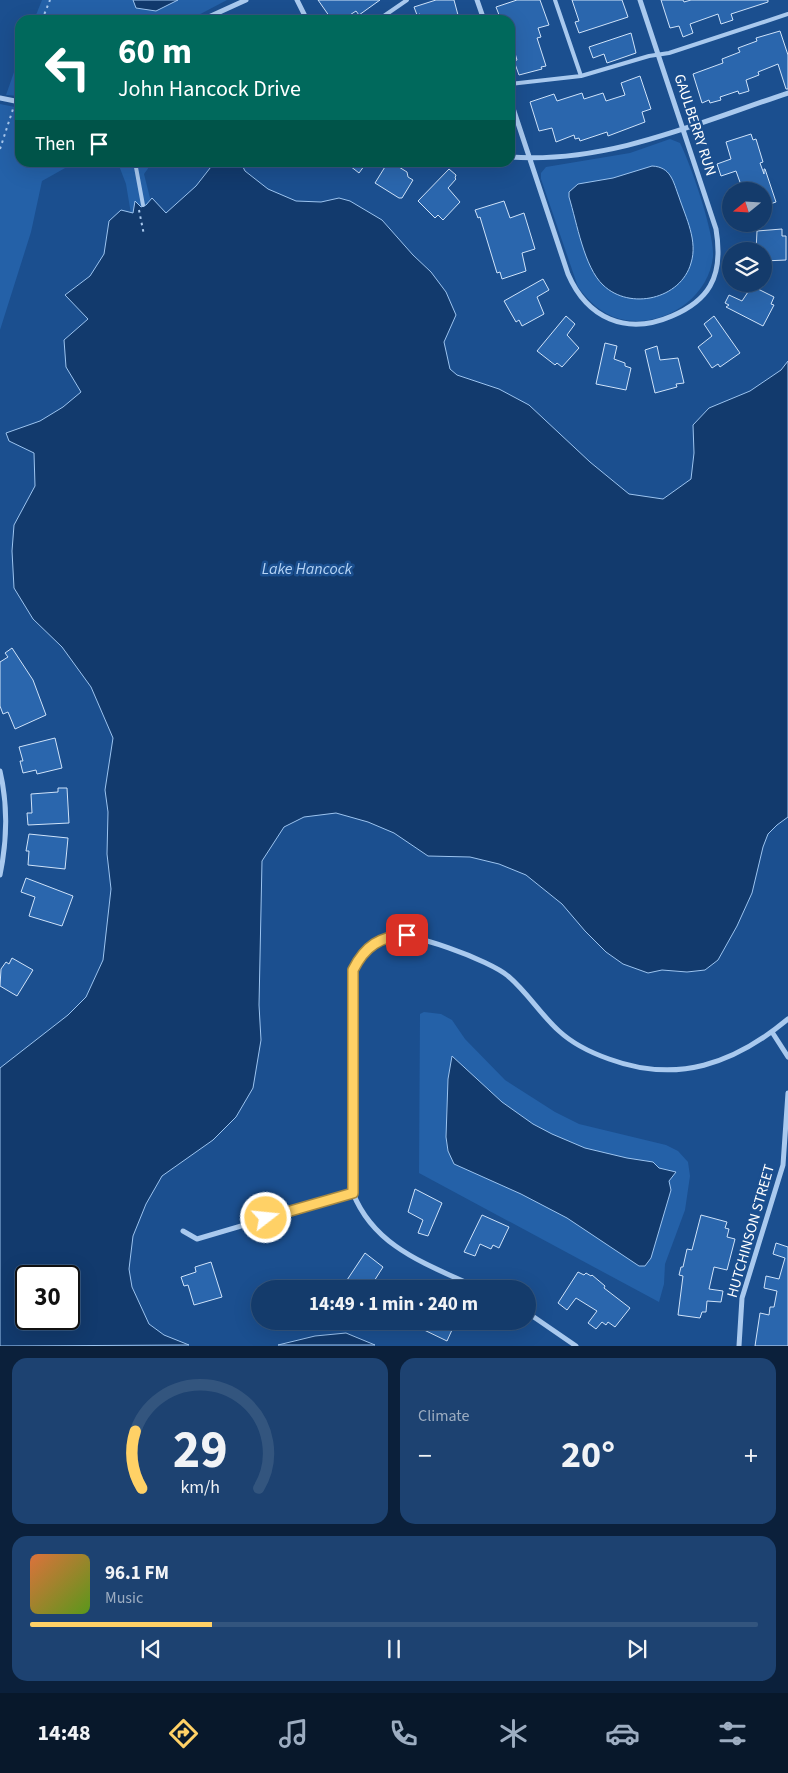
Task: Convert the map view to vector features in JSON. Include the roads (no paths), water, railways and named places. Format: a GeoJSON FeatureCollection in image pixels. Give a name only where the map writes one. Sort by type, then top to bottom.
{"type":"FeatureCollection","features":[{"type":"Feature","properties":{"kind":"street"},"geometry":{"type":"LineString","coordinates":[[213,15],[246,0]]}},
{"type":"Feature","properties":{"kind":"street"},"geometry":{"type":"LineString","coordinates":[[296,0],[304,15]]}},
{"type":"Feature","properties":{"kind":"street"},"geometry":{"type":"LineString","coordinates":[[477,0],[482,15]]}},
{"type":"Feature","properties":{"kind":"street","name":"GAULBERRY RUN"},"geometry":{"type":"LineString","coordinates":[[515,114],[568,274],[582,299],[592,310],[618,322],[633,325],[649,323],[683,311],[697,301],[710,286],[716,267],[718,247],[716,229],[640,0]]}},
{"type":"Feature","properties":{"kind":"street"},"geometry":{"type":"LineString","coordinates":[[515,156],[569,157],[604,151],[634,144],[788,93]]}},
{"type":"Feature","properties":{"kind":"street"},"geometry":{"type":"LineString","coordinates":[[0,98],[15,101]]}},
{"type":"Feature","properties":{"kind":"street"},"geometry":{"type":"LineString","coordinates":[[0,771],[5,797],[6,824],[0,876]]}},
{"type":"Feature","properties":{"kind":"street"},"geometry":{"type":"LineString","coordinates":[[462,1280],[390,1244],[358,1207],[353,1193],[353,970],[360,957],[373,945],[388,936],[407,935],[479,958],[507,975],[560,1032],[592,1052],[627,1065],[670,1071],[696,1068],[735,1054],[772,1032],[788,1019]]}},
{"type":"Feature","properties":{"kind":"street"},"geometry":{"type":"LineString","coordinates":[[772,1032],[788,1058]]}},
{"type":"Feature","properties":{"kind":"street","name":"HUTCHINSON STREET"},"geometry":{"type":"LineString","coordinates":[[739,1346],[742,1298],[786,1165],[788,1093]]}},
{"type":"Feature","properties":{"kind":"street"},"geometry":{"type":"LineString","coordinates":[[183,1230],[197,1238],[353,1193]]}},
{"type":"Feature","properties":{"kind":"street"},"geometry":{"type":"LineString","coordinates":[[536,1318],[576,1346]]}},
{"type":"Feature","properties":{"kind":"lane"},"geometry":{"type":"LineString","coordinates":[[385,15],[407,0]]}},
{"type":"Feature","properties":{"kind":"lane"},"geometry":{"type":"LineString","coordinates":[[555,0],[582,76]]}},
{"type":"Feature","properties":{"kind":"lane"},"geometry":{"type":"LineString","coordinates":[[515,83],[582,76],[647,56],[669,53],[788,14]]}},
{"type":"Feature","properties":{"kind":"lane"},"geometry":{"type":"LineString","coordinates":[[136,167],[142,206]]}},
{"type":"Feature","properties":{"kind":"water"},"geometry":{"type":"Polygon","coordinates":[[[133,0],[178,0],[156,11],[136,8],[133,0]]]}},
{"type":"Feature","properties":{"kind":"water"},"geometry":{"type":"Polygon","coordinates":[[[652,166],[663,169],[673,180],[690,230],[693,255],[685,275],[677,285],[666,293],[640,299],[627,298],[614,293],[596,277],[578,232],[569,192],[578,184],[613,178],[652,166]]]}},
{"type":"Feature","properties":{"kind":"water","name":"Lake Hancock"},"geometry":{"type":"Polygon","coordinates":[[[211,167],[243,167],[245,171],[268,189],[296,201],[321,202],[339,198],[350,201],[382,220],[431,272],[446,292],[456,315],[444,342],[450,369],[457,375],[499,389],[529,405],[590,462],[629,494],[663,499],[691,479],[694,453],[693,425],[709,408],[750,391],[781,370],[788,361],[788,817],[768,834],[752,893],[737,926],[718,960],[705,970],[687,972],[662,970],[648,973],[623,964],[606,952],[562,904],[526,875],[499,864],[470,857],[428,856],[394,833],[368,822],[336,813],[304,817],[284,827],[262,861],[259,1005],[261,1040],[253,1088],[236,1117],[213,1140],[162,1176],[146,1204],[133,1236],[129,1269],[132,1287],[149,1324],[164,1335],[189,1345],[0,1346],[0,1068],[68,1015],[86,997],[103,960],[111,889],[107,854],[108,812],[105,790],[113,738],[91,687],[62,647],[33,619],[14,588],[12,551],[14,525],[35,486],[34,453],[9,441],[6,433],[40,421],[63,407],[81,392],[66,367],[64,340],[88,319],[65,295],[90,276],[104,254],[109,221],[121,210],[133,213],[135,201],[141,207],[146,205],[152,198],[166,213],[196,186],[211,167]]]}},
{"type":"Feature","properties":{"kind":"water"},"geometry":{"type":"Polygon","coordinates":[[[452,1056],[502,1102],[533,1124],[552,1134],[585,1148],[653,1162],[659,1168],[676,1172],[669,1181],[671,1190],[651,1258],[645,1266],[639,1266],[567,1218],[521,1194],[454,1164],[448,1151],[446,1137],[448,1079],[452,1056]]]}},
{"type":"Feature","properties":{"kind":"water"},"geometry":{"type":"Polygon","coordinates":[[[346,1333],[375,1345],[278,1345],[315,1336],[346,1333]]]}}]}
